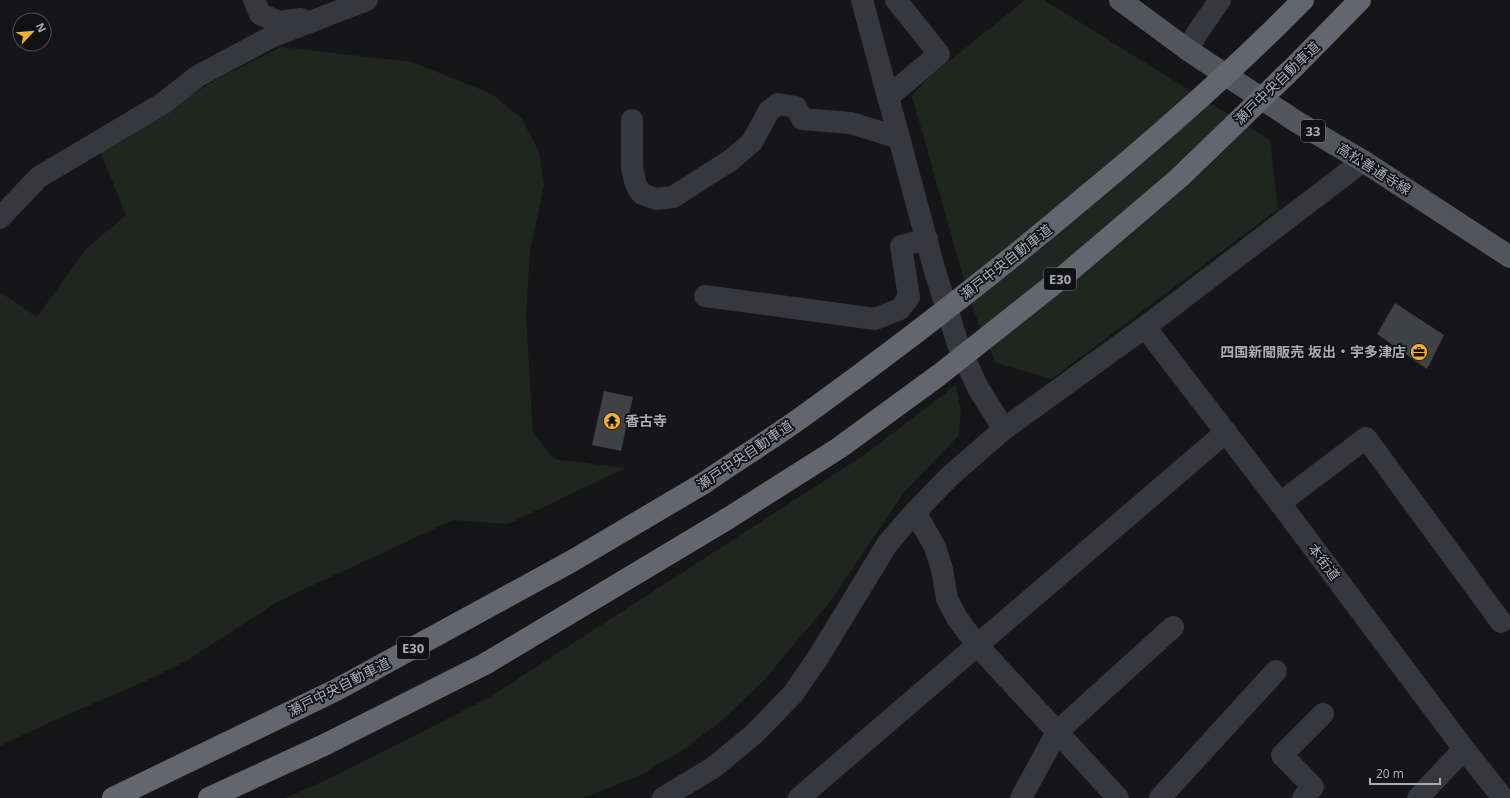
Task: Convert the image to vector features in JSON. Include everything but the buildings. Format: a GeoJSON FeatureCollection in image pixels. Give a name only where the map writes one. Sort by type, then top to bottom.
{"type":"FeatureCollection","features":[{"type":"Feature","properties":{"kind":"highway","name":"瀬戸中央自動車道"},"geometry":{"type":"LineString","coordinates":[[113,798],[336,690],[572,561],[704,483],[812,410],[911,337],[1037,237],[1152,141],[1269,35],[1303,0]]}},
{"type":"Feature","properties":{"kind":"highway","name":"瀬戸中央自動車道"},"geometry":{"type":"LineString","coordinates":[[209,798],[324,745],[485,664],[727,519],[838,448],[939,375],[1064,276],[1179,178],[1295,66],[1360,0]]}},
{"type":"Feature","properties":{"kind":"main road","name":"高松善通寺線"},"geometry":{"type":"LineString","coordinates":[[1120,0],[1188,50],[1297,122],[1363,161],[1510,257]]}},
{"type":"Feature","properties":{"kind":"street"},"geometry":{"type":"LineString","coordinates":[[254,0],[260,14],[278,22],[327,16]]}},
{"type":"Feature","properties":{"kind":"street"},"geometry":{"type":"LineString","coordinates":[[0,218],[39,177],[162,104],[198,76],[271,37],[367,0]]}},
{"type":"Feature","properties":{"kind":"street"},"geometry":{"type":"LineString","coordinates":[[862,0],[934,268],[958,344],[978,388],[1004,429]]}},
{"type":"Feature","properties":{"kind":"street"},"geometry":{"type":"LineString","coordinates":[[888,97],[939,54],[896,0]]}},
{"type":"Feature","properties":{"kind":"street"},"geometry":{"type":"LineString","coordinates":[[1188,50],[1197,33],[1220,0]]}},
{"type":"Feature","properties":{"kind":"street"},"geometry":{"type":"LineString","coordinates":[[632,120],[632,168],[636,185],[642,194],[656,199],[673,197],[731,160],[752,142],[769,111],[778,104],[796,107],[802,119],[851,122],[899,138]]}},
{"type":"Feature","properties":{"kind":"street"},"geometry":{"type":"LineString","coordinates":[[663,798],[714,767],[753,735],[793,694],[819,656],[888,543],[915,512],[950,476],[1004,429],[1145,327],[1363,161]]}},
{"type":"Feature","properties":{"kind":"street"},"geometry":{"type":"LineString","coordinates":[[704,296],[875,319],[900,309],[909,297],[901,246],[927,240]]}},
{"type":"Feature","properties":{"kind":"street","name":"本街道"},"geometry":{"type":"LineString","coordinates":[[1145,327],[1280,503],[1464,749],[1503,798]]}},
{"type":"Feature","properties":{"kind":"street"},"geometry":{"type":"LineString","coordinates":[[799,798],[1226,432]]}},
{"type":"Feature","properties":{"kind":"street"},"geometry":{"type":"LineString","coordinates":[[1280,503],[1366,438],[1501,622]]}},
{"type":"Feature","properties":{"kind":"street"},"geometry":{"type":"LineString","coordinates":[[915,512],[935,546],[942,569],[947,599],[956,618],[977,645],[1118,798]]}},
{"type":"Feature","properties":{"kind":"street"},"geometry":{"type":"LineString","coordinates":[[1021,798],[1057,732],[1174,627]]}},
{"type":"Feature","properties":{"kind":"street"},"geometry":{"type":"LineString","coordinates":[[1160,798],[1276,671]]}},
{"type":"Feature","properties":{"kind":"street"},"geometry":{"type":"LineString","coordinates":[[1303,798],[1313,787],[1282,755],[1323,714]]}},
{"type":"Feature","properties":{"kind":"street"},"geometry":{"type":"LineString","coordinates":[[1418,798],[1464,749]]}},
{"type":"Feature","properties":{"kind":"shaded area"},"geometry":{"type":"Polygon","coordinates":[[[1025,0],[1044,0],[1270,140],[1278,209],[1052,379],[996,363],[981,331],[968,294],[912,96],[928,78],[1025,0]]]}},
{"type":"Feature","properties":{"kind":"shaded area"},"geometry":{"type":"Polygon","coordinates":[[[281,47],[412,62],[492,94],[522,119],[539,152],[544,185],[530,251],[526,315],[533,433],[554,459],[625,468],[508,524],[453,520],[279,601],[186,661],[148,680],[48,723],[0,746],[0,292],[37,317],[85,250],[126,215],[100,151],[217,79],[281,47]]]}},
{"type":"Feature","properties":{"kind":"shaded area"},"geometry":{"type":"Polygon","coordinates":[[[956,385],[961,411],[959,435],[905,491],[829,603],[763,681],[720,722],[684,749],[639,776],[583,798],[286,798],[339,774],[490,697],[864,455],[956,385]]]}},
{"type":"Feature","properties":{"kind":"place","name":"四国新聞販売 坂出・宇多津店"},"geometry":{"type":"Point","coordinates":[1419,352]}},
{"type":"Feature","properties":{"kind":"place","name":"香古寺"},"geometry":{"type":"Point","coordinates":[612,421]}}]}
